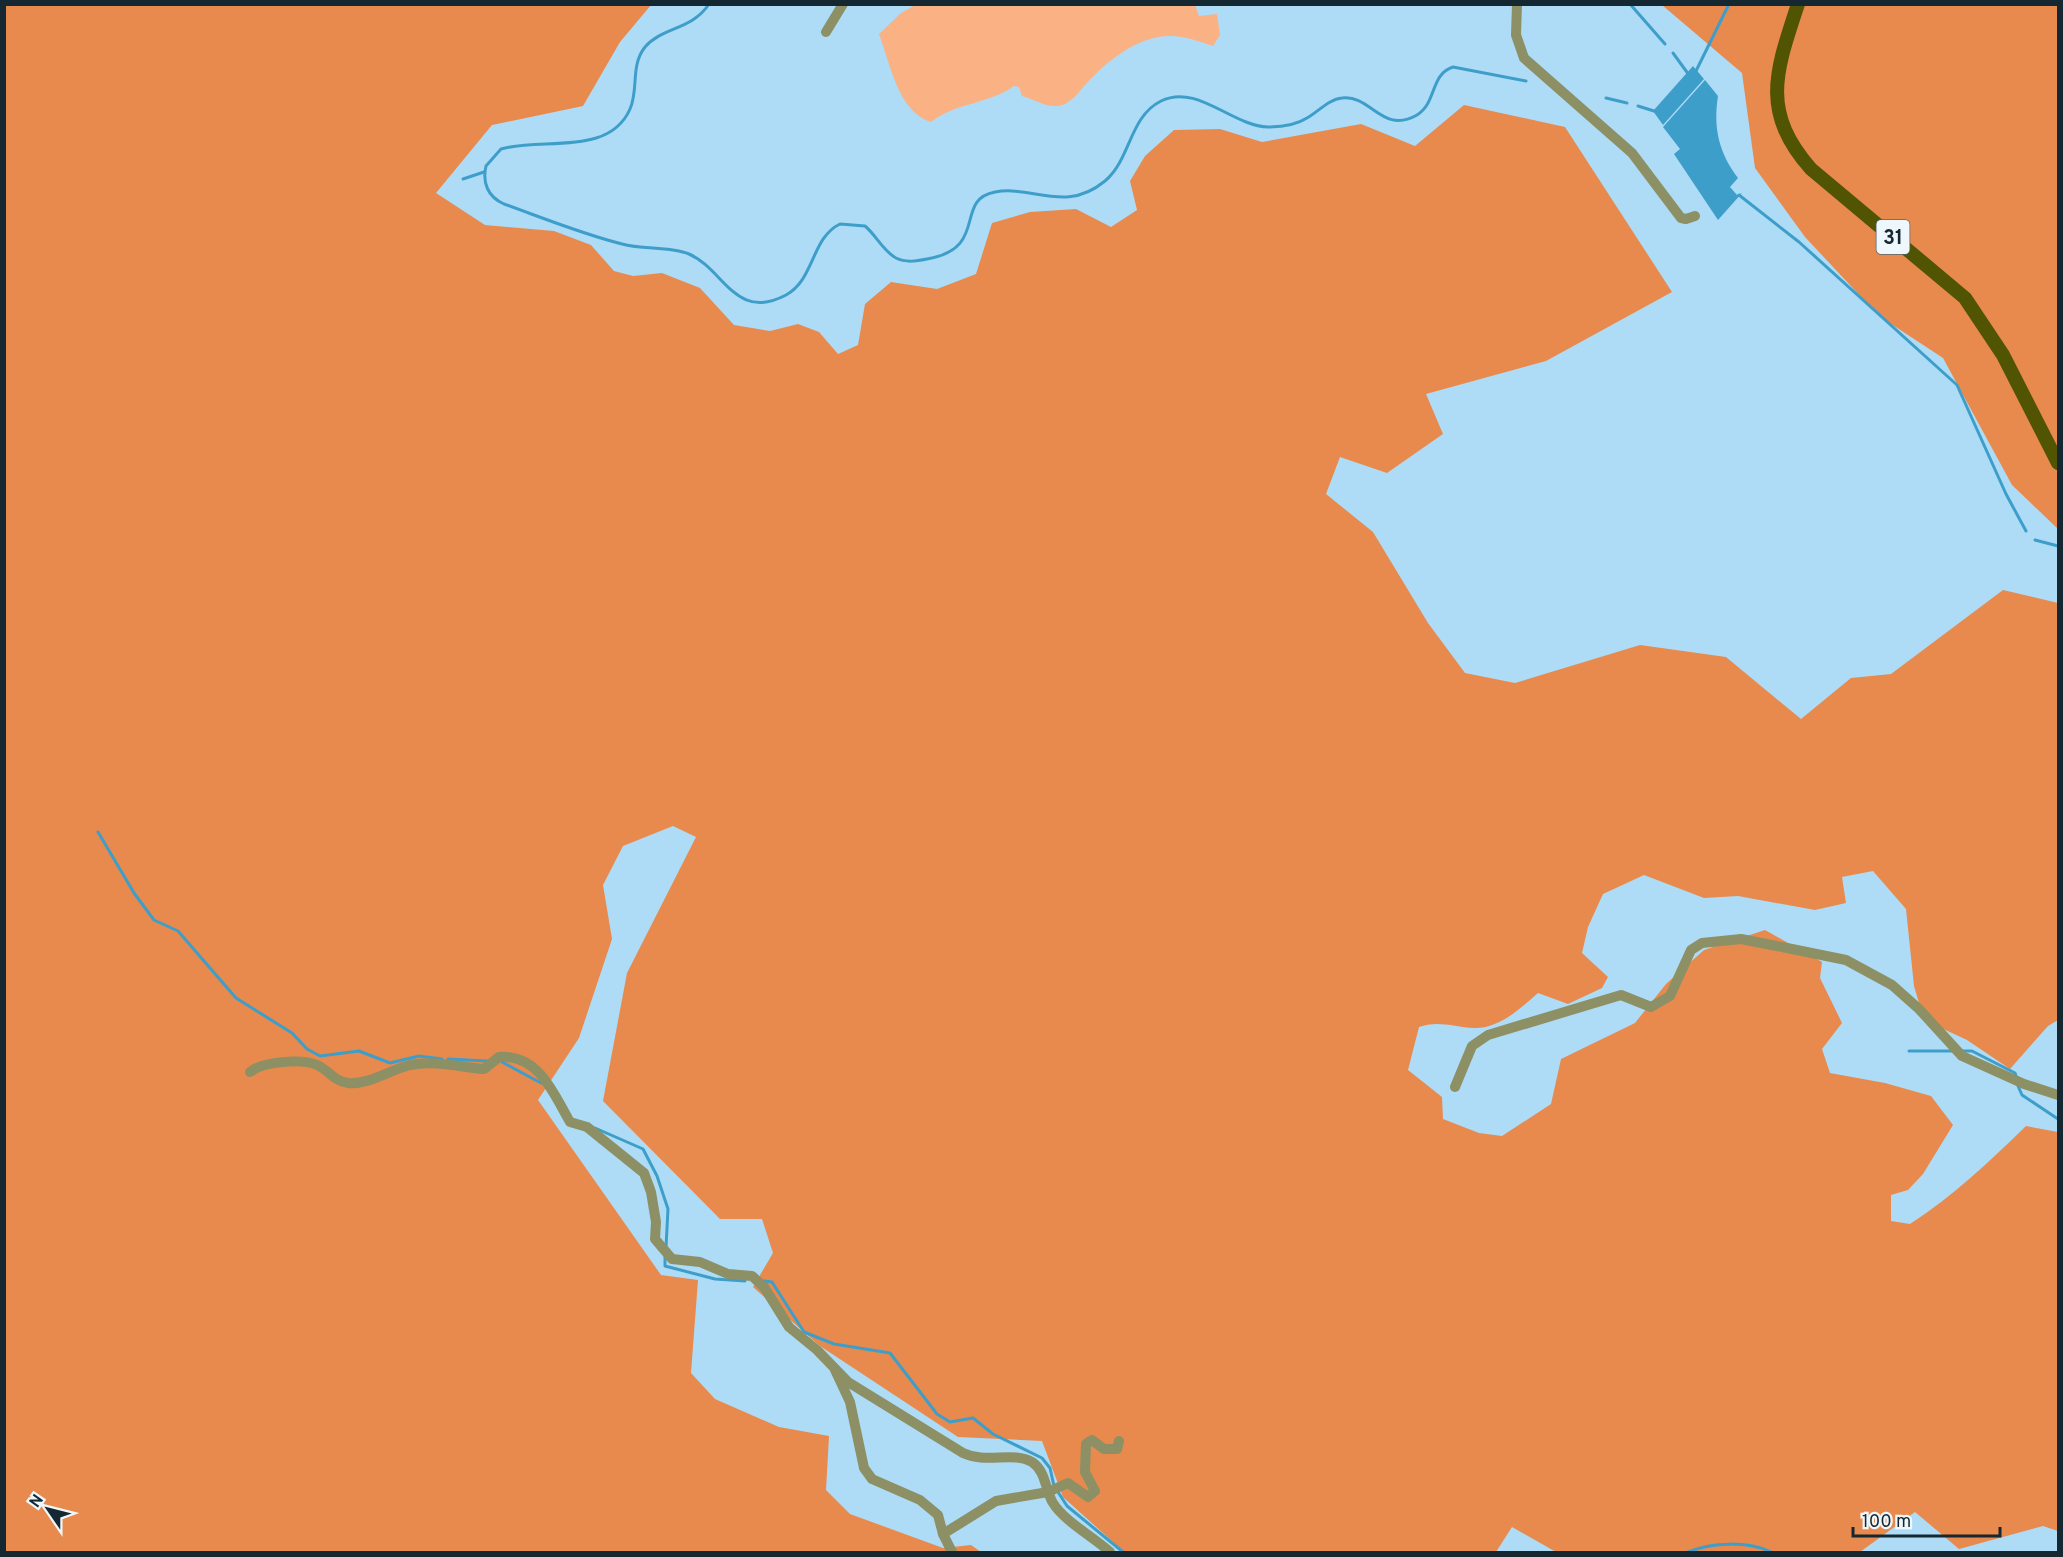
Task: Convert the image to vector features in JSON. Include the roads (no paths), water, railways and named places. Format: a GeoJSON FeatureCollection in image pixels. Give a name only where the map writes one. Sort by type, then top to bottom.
{"type":"FeatureCollection","features":[{"type":"Feature","properties":{"kind":"main road","name":"31"},"geometry":{"type":"LineString","coordinates":[[1798,4],[1781,56],[1775,93],[1780,121],[1792,146],[1830,186],[1965,298],[2003,355],[2058,463]]}},
{"type":"Feature","properties":{"kind":"street"},"geometry":{"type":"LineString","coordinates":[[826,32],[843,4]]}},
{"type":"Feature","properties":{"kind":"street"},"geometry":{"type":"LineString","coordinates":[[1517,4],[1516,35],[1524,58],[1632,153],[1681,218],[1695,216]]}},
{"type":"Feature","properties":{"kind":"street"},"geometry":{"type":"LineString","coordinates":[[1455,1087],[1472,1046],[1488,1035],[1620,995],[1651,1007],[1670,996],[1692,950],[1702,943],[1741,939],[1846,960],[1892,985],[1919,1009],[1962,1056],[2008,1078],[2058,1095]]}},
{"type":"Feature","properties":{"kind":"street"},"geometry":{"type":"LineString","coordinates":[[250,1072],[257,1066],[286,1061],[316,1064],[338,1081],[359,1084],[412,1065],[431,1064],[484,1069],[499,1057],[526,1061],[542,1073],[570,1122],[587,1127],[644,1173],[651,1192],[656,1222],[655,1239],[667,1255],[678,1261],[700,1262],[728,1274],[752,1276],[770,1295],[789,1328],[848,1382],[971,1457],[1031,1462],[1040,1470],[1056,1507],[1110,1552]]}},
{"type":"Feature","properties":{"kind":"street"},"geometry":{"type":"LineString","coordinates":[[834,1367],[843,1392],[850,1402],[864,1468],[872,1479],[920,1500],[938,1515],[943,1534],[952,1552]]}},
{"type":"Feature","properties":{"kind":"street"},"geometry":{"type":"LineString","coordinates":[[943,1534],[996,1500],[1048,1492],[1068,1483],[1088,1497],[1095,1491],[1085,1472],[1086,1444],[1092,1440],[1104,1449],[1117,1449],[1119,1441]]}},
{"type":"Feature","properties":{"kind":"water"},"geometry":{"type":"Polygon","coordinates":[[[1693,66],[1704,79],[1663,125],[1653,111],[1693,66]]]}},
{"type":"Feature","properties":{"kind":"water"},"geometry":{"type":"Polygon","coordinates":[[[1705,80],[1718,96],[1716,119],[1719,140],[1731,169],[1738,178],[1730,187],[1737,195],[1742,193],[1718,220],[1674,154],[1680,149],[1663,127],[1705,80]]]}},
{"type":"Feature","properties":{"kind":"waterway"},"geometry":{"type":"LineString","coordinates":[[709,4],[694,19],[652,40],[645,47],[640,54],[636,70],[633,101],[620,124],[607,134],[591,140],[501,149],[486,166],[485,178],[490,193],[498,201],[563,226],[630,246],[673,250],[689,254],[701,261],[742,298],[754,302],[769,302],[786,295],[795,288],[803,279],[823,239],[840,224],[865,226],[887,251],[900,260],[927,259],[946,253],[958,245],[965,235],[976,204],[983,197],[995,192],[1009,191],[1063,197],[1076,196],[1090,191],[1114,172],[1142,117],[1150,108],[1174,97],[1188,97],[1255,125],[1273,127],[1298,122],[1328,103],[1342,98],[1352,98],[1386,117],[1405,120],[1423,110],[1440,76],[1453,67],[1526,81]]}},
{"type":"Feature","properties":{"kind":"waterway"},"geometry":{"type":"LineString","coordinates":[[1402,4],[1407,4]]}},
{"type":"Feature","properties":{"kind":"waterway"},"geometry":{"type":"LineString","coordinates":[[1630,4],[1665,44]]}},
{"type":"Feature","properties":{"kind":"waterway"},"geometry":{"type":"LineString","coordinates":[[1695,73],[1729,4]]}},
{"type":"Feature","properties":{"kind":"waterway"},"geometry":{"type":"LineString","coordinates":[[1673,53],[1689,75]]}},
{"type":"Feature","properties":{"kind":"waterway"},"geometry":{"type":"LineString","coordinates":[[1606,98],[1627,103]]}},
{"type":"Feature","properties":{"kind":"waterway"},"geometry":{"type":"LineString","coordinates":[[1638,106],[1654,111]]}},
{"type":"Feature","properties":{"kind":"waterway"},"geometry":{"type":"LineString","coordinates":[[463,179],[484,172]]}},
{"type":"Feature","properties":{"kind":"waterway"},"geometry":{"type":"LineString","coordinates":[[1739,195],[1799,242],[1957,385],[2006,494],[2026,531]]}},
{"type":"Feature","properties":{"kind":"waterway"},"geometry":{"type":"LineString","coordinates":[[2035,540],[2058,546]]}},
{"type":"Feature","properties":{"kind":"waterway"},"geometry":{"type":"LineString","coordinates":[[98,832],[134,893],[154,920],[178,931],[236,998],[292,1033],[307,1049],[320,1056],[359,1051],[390,1063],[419,1056],[442,1059]]}},
{"type":"Feature","properties":{"kind":"waterway"},"geometry":{"type":"LineString","coordinates":[[1909,1051],[1952,1051]]}},
{"type":"Feature","properties":{"kind":"waterway"},"geometry":{"type":"LineString","coordinates":[[1961,1051],[1972,1051],[2015,1073],[2016,1076]]}},
{"type":"Feature","properties":{"kind":"waterway"},"geometry":{"type":"LineString","coordinates":[[448,1059],[487,1061]]}},
{"type":"Feature","properties":{"kind":"waterway"},"geometry":{"type":"LineString","coordinates":[[502,1062],[541,1083]]}},
{"type":"Feature","properties":{"kind":"waterway"},"geometry":{"type":"LineString","coordinates":[[2018,1086],[2022,1095],[2058,1119]]}},
{"type":"Feature","properties":{"kind":"waterway"},"geometry":{"type":"LineString","coordinates":[[595,1128],[643,1149],[657,1176],[668,1209],[666,1247]]}},
{"type":"Feature","properties":{"kind":"waterway"},"geometry":{"type":"LineString","coordinates":[[665,1257],[665,1266],[715,1279],[745,1281]]}},
{"type":"Feature","properties":{"kind":"waterway"},"geometry":{"type":"LineString","coordinates":[[764,1281],[772,1282],[804,1332],[834,1344],[890,1353],[937,1414],[950,1422],[973,1418],[993,1434],[1042,1458],[1050,1468],[1054,1486]]}},
{"type":"Feature","properties":{"kind":"waterway"},"geometry":{"type":"LineString","coordinates":[[1058,1492],[1067,1506],[1123,1552]]}},
{"type":"Feature","properties":{"kind":"waterway"},"geometry":{"type":"LineString","coordinates":[[1688,1552],[1708,1546],[1730,1544],[1752,1546],[1771,1552]]}}]}
